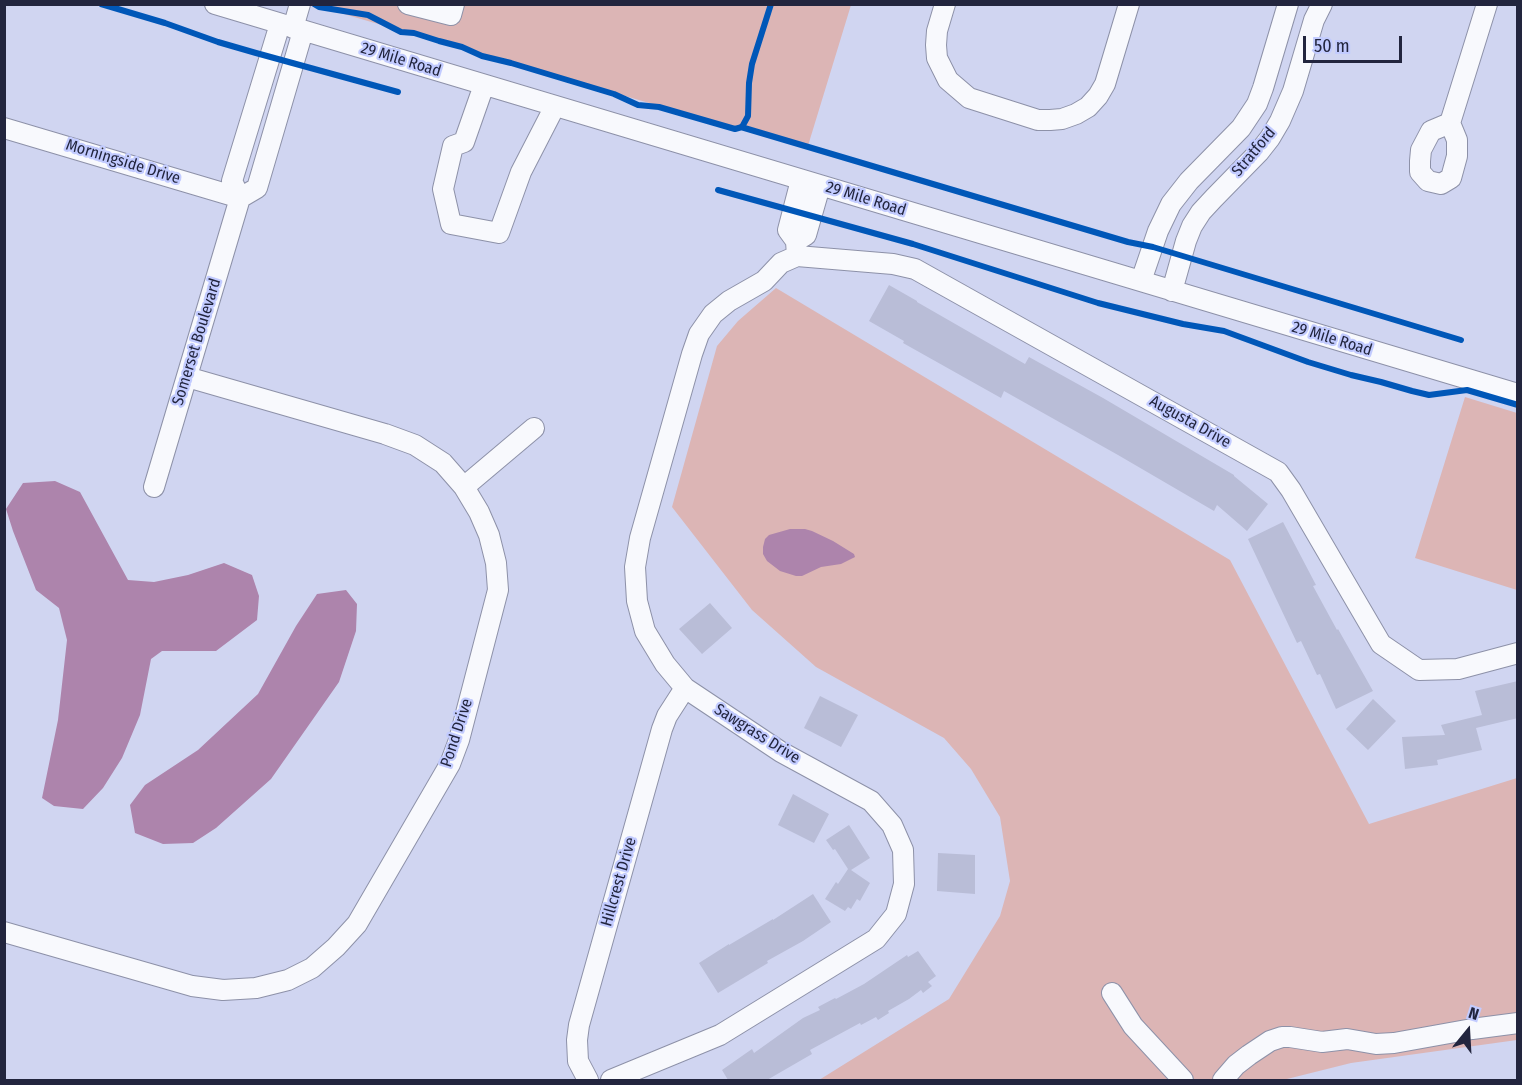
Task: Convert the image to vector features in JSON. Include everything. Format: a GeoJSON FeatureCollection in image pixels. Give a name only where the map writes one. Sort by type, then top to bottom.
{"type":"FeatureCollection","features":[{"type":"Feature","properties":{"kind":"street","name":"29 Mile Road"},"geometry":{"type":"LineString","coordinates":[[215,4],[1518,394]]}},
{"type":"Feature","properties":{"kind":"street"},"geometry":{"type":"LineString","coordinates":[[292,27],[300,4]]}},
{"type":"Feature","properties":{"kind":"street"},"geometry":{"type":"LineString","coordinates":[[408,4],[451,15],[454,4]]}},
{"type":"Feature","properties":{"kind":"street"},"geometry":{"type":"LineString","coordinates":[[945,4],[937,31],[936,45],[937,58],[948,80],[969,98],[1038,120],[1062,119],[1076,114],[1098,96],[1105,84],[1129,4]]}},
{"type":"Feature","properties":{"kind":"street","name":"Stratford"},"geometry":{"type":"LineString","coordinates":[[1141,281],[1158,231],[1172,204],[1189,180],[1241,129],[1257,104],[1288,4]]}},
{"type":"Feature","properties":{"kind":"street","name":"Stratford"},"geometry":{"type":"LineString","coordinates":[[1172,291],[1192,226],[1201,212],[1259,152],[1281,121],[1293,91],[1314,20],[1322,4]]}},
{"type":"Feature","properties":{"kind":"street"},"geometry":{"type":"LineString","coordinates":[[1450,123],[1487,4]]}},
{"type":"Feature","properties":{"kind":"street","name":"Somerset Boulevard"},"geometry":{"type":"LineString","coordinates":[[154,487],[240,198],[232,181],[247,132],[292,27]]}},
{"type":"Feature","properties":{"kind":"street","name":"Somerset Boulevard"},"geometry":{"type":"LineString","coordinates":[[240,198],[257,188],[271,139],[292,27]]}},
{"type":"Feature","properties":{"kind":"street"},"geometry":{"type":"LineString","coordinates":[[484,85],[464,142],[453,146],[443,189],[451,224],[499,232],[521,172],[555,106]]}},
{"type":"Feature","properties":{"kind":"street","name":"Morningside Drive"},"geometry":{"type":"LineString","coordinates":[[4,128],[240,198]]}},
{"type":"Feature","properties":{"kind":"street"},"geometry":{"type":"LineString","coordinates":[[247,132],[271,139]]}},
{"type":"Feature","properties":{"kind":"street"},"geometry":{"type":"LineString","coordinates":[[796,248],[788,230],[811,183]]}},
{"type":"Feature","properties":{"kind":"street","name":"Augusta Drive"},"geometry":{"type":"LineString","coordinates":[[796,248],[915,268],[1278,472],[1291,490],[1381,644],[1419,670],[1458,669],[1518,653]]}},
{"type":"Feature","properties":{"kind":"street","name":"Sawgrass Drive"},"geometry":{"type":"LineString","coordinates":[[611,1080],[720,1035],[876,939],[896,914],[904,884],[903,850],[892,825],[870,801],[781,752],[686,688],[665,664],[645,631],[637,601],[635,567],[640,538],[699,334],[713,314],[729,301],[764,281],[796,248]]}},
{"type":"Feature","properties":{"kind":"street","name":"Pond Drive"},"geometry":{"type":"LineString","coordinates":[[4,932],[192,986],[223,990],[256,988],[288,980],[312,968],[357,924],[450,764],[459,740],[498,590],[496,563],[489,535],[479,512],[464,488],[443,463],[415,445],[385,434],[187,377]]}},
{"type":"Feature","properties":{"kind":"street"},"geometry":{"type":"LineString","coordinates":[[464,488],[534,428]]}},
{"type":"Feature","properties":{"kind":"street","name":"Hillcrest Drive"},"geometry":{"type":"LineString","coordinates":[[588,1080],[579,1061],[577,1040],[579,1025],[662,729],[667,716],[686,688]]}},
{"type":"Feature","properties":{"kind":"street"},"geometry":{"type":"LineString","coordinates":[[1112,993],[1133,1026],[1183,1080]]}},
{"type":"Feature","properties":{"kind":"street"},"geometry":{"type":"LineString","coordinates":[[1223,1080],[1236,1065],[1249,1055],[1270,1041],[1282,1037],[1290,1036],[1322,1042],[1347,1039],[1376,1044],[1394,1043],[1518,1023]]}},
{"type":"Feature","properties":{"kind":"shaded area"},"geometry":{"type":"Polygon","coordinates":[[[313,5],[851,5],[807,149],[313,5]]]}},
{"type":"Feature","properties":{"kind":"shaded area"},"geometry":{"type":"Polygon","coordinates":[[[776,288],[1230,560],[1369,824],[1517,778],[1517,1040],[1351,1063],[1283,1080],[819,1080],[949,999],[1000,916],[1010,881],[1000,817],[971,769],[944,738],[816,667],[752,610],[672,507],[717,346],[738,321],[776,288]]]}},
{"type":"Feature","properties":{"kind":"shaded area"},"geometry":{"type":"Polygon","coordinates":[[[1465,397],[1517,413],[1517,590],[1415,558],[1465,397]]]}},
{"type":"Feature","properties":{"kind":"shaded area"},"geometry":{"type":"Polygon","coordinates":[[[55,481],[80,492],[128,580],[154,582],[188,575],[224,563],[252,575],[259,596],[257,620],[216,651],[162,651],[151,659],[140,715],[122,758],[103,788],[83,809],[54,806],[42,798],[58,720],[67,640],[59,608],[36,590],[6,509],[23,483],[55,481]]]}},
{"type":"Feature","properties":{"kind":"shaded area"},"geometry":{"type":"Polygon","coordinates":[[[790,529],[812,531],[833,541],[854,554],[855,557],[841,564],[821,567],[802,576],[780,571],[767,561],[763,554],[763,547],[769,535],[790,529]]]}},
{"type":"Feature","properties":{"kind":"shaded area"},"geometry":{"type":"Polygon","coordinates":[[[346,590],[357,604],[356,631],[339,682],[271,779],[216,828],[193,843],[163,844],[135,833],[130,805],[145,785],[198,750],[258,694],[296,626],[317,594],[346,590]]]}},
{"type":"Feature","properties":{"kind":"building"},"geometry":{"type":"Polygon","coordinates":[[[889,285],[1025,364],[1029,357],[1103,398],[1234,475],[1268,504],[1247,531],[1217,505],[1214,511],[1004,391],[1001,398],[903,343],[904,341],[869,321],[889,285]]]}},
{"type":"Feature","properties":{"kind":"building"},"geometry":{"type":"Polygon","coordinates":[[[1283,522],[1316,585],[1313,586],[1373,691],[1336,709],[1301,641],[1297,643],[1248,539],[1283,522]]]}},
{"type":"Feature","properties":{"kind":"building"},"geometry":{"type":"Polygon","coordinates":[[[710,603],[732,628],[702,654],[679,629],[710,603]]]}},
{"type":"Feature","properties":{"kind":"building"},"geometry":{"type":"Polygon","coordinates":[[[1518,681],[1518,718],[1476,728],[1482,750],[1437,760],[1438,765],[1405,769],[1402,737],[1445,735],[1441,725],[1482,715],[1475,691],[1518,681]]]}},
{"type":"Feature","properties":{"kind":"building"},"geometry":{"type":"Polygon","coordinates":[[[820,696],[858,715],[841,747],[804,728],[820,696]]]}},
{"type":"Feature","properties":{"kind":"building"},"geometry":{"type":"Polygon","coordinates":[[[1373,699],[1396,721],[1368,750],[1346,729],[1373,699]]]}},
{"type":"Feature","properties":{"kind":"building"},"geometry":{"type":"Polygon","coordinates":[[[793,794],[829,814],[814,843],[778,825],[793,794]]]}},
{"type":"Feature","properties":{"kind":"building"},"geometry":{"type":"Polygon","coordinates":[[[849,825],[870,858],[851,870],[870,883],[860,901],[857,899],[851,909],[848,907],[845,911],[825,899],[848,869],[826,840],[849,825]]]}},
{"type":"Feature","properties":{"kind":"building"},"geometry":{"type":"Polygon","coordinates":[[[938,853],[975,855],[975,894],[937,891],[938,853]]]}},
{"type":"Feature","properties":{"kind":"building"},"geometry":{"type":"Polygon","coordinates":[[[813,894],[831,922],[718,993],[699,963],[813,894]]]}},
{"type":"Feature","properties":{"kind":"building"},"geometry":{"type":"Polygon","coordinates":[[[918,951],[936,976],[928,982],[932,986],[923,993],[921,990],[878,1020],[876,1017],[861,1025],[860,1023],[810,1050],[812,1054],[767,1080],[728,1080],[722,1070],[752,1049],[754,1053],[803,1018],[820,1010],[818,1007],[864,984],[907,955],[908,957],[918,951]]]}},
{"type":"Feature","properties":{"kind":"cycle path"},"geometry":{"type":"LineString","coordinates":[[101,4],[218,42],[398,92]]}},
{"type":"Feature","properties":{"kind":"cycle path"},"geometry":{"type":"LineString","coordinates":[[314,4],[319,7],[368,15],[401,32],[414,33],[462,47],[482,56],[614,94],[638,105],[659,107],[735,129],[742,127],[748,116],[752,64],[771,4]]}},
{"type":"Feature","properties":{"kind":"cycle path"},"geometry":{"type":"LineString","coordinates":[[741,127],[1128,242],[1153,247],[1461,340]]}},
{"type":"Feature","properties":{"kind":"cycle path"},"geometry":{"type":"LineString","coordinates":[[718,190],[913,244],[1098,303],[1183,324],[1224,331],[1351,375],[1429,395],[1467,390],[1518,405]]}}]}
